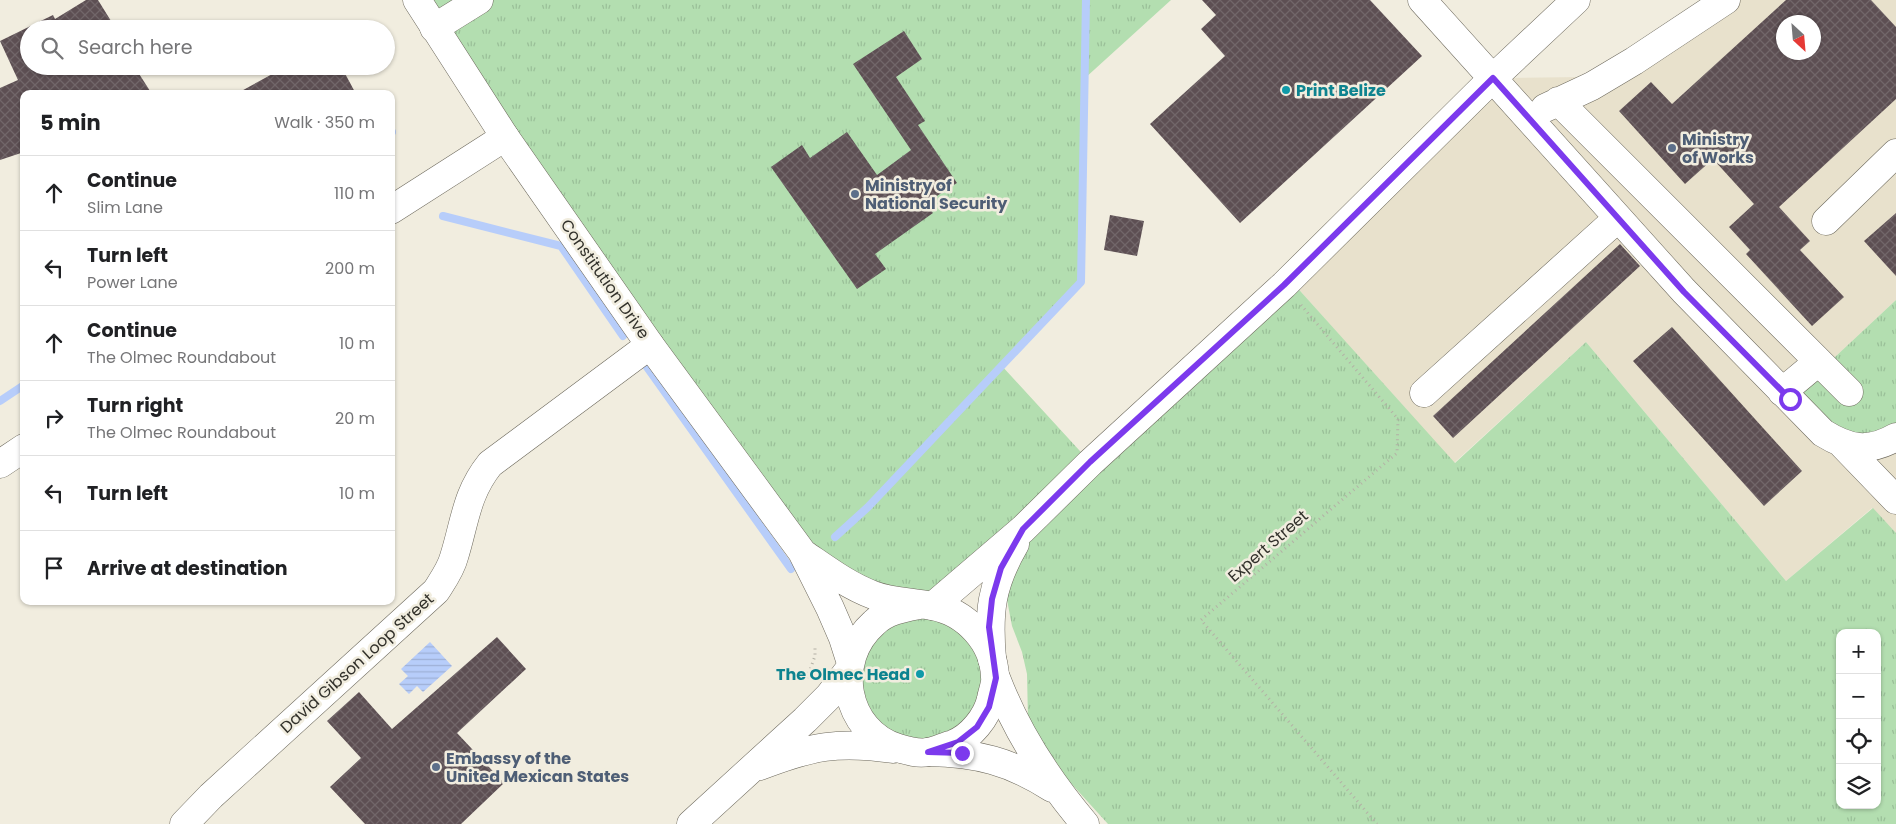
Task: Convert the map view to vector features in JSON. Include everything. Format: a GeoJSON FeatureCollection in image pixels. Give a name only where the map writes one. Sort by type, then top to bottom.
{"type":"FeatureCollection","features":[{"type":"Feature","properties":{"kind":"street","name":"Constitution Drive"},"geometry":{"type":"LineString","coordinates":[[417,0],[506,137],[650,344],[802,552],[834,616],[849,665]]}},
{"type":"Feature","properties":{"kind":"street"},"geometry":{"type":"LineString","coordinates":[[434,28],[479,0]]}},
{"type":"Feature","properties":{"kind":"street"},"geometry":{"type":"LineString","coordinates":[[1422,0],[1684,292],[1823,433],[1843,445],[1896,500]]}},
{"type":"Feature","properties":{"kind":"street"},"geometry":{"type":"LineString","coordinates":[[926,606],[1023,529],[1090,462],[1284,285],[1493,78],[1576,0]]}},
{"type":"Feature","properties":{"kind":"street"},"geometry":{"type":"LineString","coordinates":[[1528,117],[1592,86],[1634,61],[1726,0]]}},
{"type":"Feature","properties":{"kind":"street"},"geometry":{"type":"LineString","coordinates":[[1558,101],[1849,392]]}},
{"type":"Feature","properties":{"kind":"street"},"geometry":{"type":"LineString","coordinates":[[395,207],[506,137]]}},
{"type":"Feature","properties":{"kind":"street"},"geometry":{"type":"LineString","coordinates":[[1826,221],[1896,153]]}},
{"type":"Feature","properties":{"kind":"street"},"geometry":{"type":"LineString","coordinates":[[1424,393],[1620,220],[1636,179]]}},
{"type":"Feature","properties":{"kind":"street"},"geometry":{"type":"LineString","coordinates":[[1620,220],[1665,209]]}},
{"type":"Feature","properties":{"kind":"street","name":"David Gibson Loop Street"},"geometry":{"type":"LineString","coordinates":[[184,824],[211,796],[436,591],[454,558],[467,505],[477,480],[490,464],[650,344]]}},
{"type":"Feature","properties":{"kind":"street"},"geometry":{"type":"LineString","coordinates":[[1782,392],[1818,362]]}},
{"type":"Feature","properties":{"kind":"street"},"geometry":{"type":"LineString","coordinates":[[1843,445],[1865,448],[1886,443],[1896,437]]}},
{"type":"Feature","properties":{"kind":"street"},"geometry":{"type":"LineString","coordinates":[[0,464],[20,451]]}},
{"type":"Feature","properties":{"kind":"street"},"geometry":{"type":"LineString","coordinates":[[849,665],[848,690],[855,711],[869,731],[888,745],[919,752],[958,742],[977,727],[989,707],[994,668],[989,627],[992,599],[1001,568],[1023,529]]}},
{"type":"Feature","properties":{"kind":"street","name":"Constitution Drive"},"geometry":{"type":"LineString","coordinates":[[802,552],[851,585],[874,595],[926,606]]}},
{"type":"Feature","properties":{"kind":"street"},"geometry":{"type":"LineString","coordinates":[[691,824],[805,720],[828,696],[849,665],[858,641],[874,622],[895,610],[926,606],[965,619],[982,637],[1022,737],[1058,791],[1085,824]]}},
{"type":"Feature","properties":{"kind":"street"},"geometry":{"type":"LineString","coordinates":[[749,770],[790,754],[838,745],[919,752],[962,753],[996,760],[1028,773],[1058,791]]}},
{"type":"Feature","properties":{"kind":"path","name":"Expert Street"},"geometry":{"type":"LineString","coordinates":[[1284,285],[1398,419],[1397,453],[1202,620],[1377,824]]}},
{"type":"Feature","properties":{"kind":"path"},"geometry":{"type":"LineString","coordinates":[[806,680],[815,656],[815,640]]}},
{"type":"Feature","properties":{"kind":"shaded area"},"geometry":{"type":"Polygon","coordinates":[[[1709,0],[1896,0],[1896,300],[1790,399],[1896,437],[1896,533],[1872,508],[1786,581],[1586,342],[1454,463],[1293,283],[1493,78],[1582,77],[1709,0]]]}},
{"type":"Feature","properties":{"kind":"green space"},"geometry":{"type":"Polygon","coordinates":[[[417,0],[1171,0],[1084,79],[1081,282],[1001,365],[1090,462],[1293,283],[1455,463],[1586,342],[1786,581],[1873,508],[1896,533],[1896,824],[1108,824],[1068,780],[1028,720],[1027,674],[1022,652],[1012,626],[1004,584],[1009,563],[934,606],[965,619],[996,678],[958,742],[888,745],[848,671],[895,610],[802,552],[417,0]]]}},
{"type":"Feature","properties":{"kind":"green space"},"geometry":{"type":"Polygon","coordinates":[[[1896,300],[1896,437],[1865,448],[1790,399],[1896,300]]]}},
{"type":"Feature","properties":{"kind":"water"},"geometry":{"type":"Polygon","coordinates":[[[430,642],[452,666],[423,692],[417,686],[409,694],[399,684],[408,676],[401,669],[430,642]]]}},
{"type":"Feature","properties":{"kind":"building"},"geometry":{"type":"Polygon","coordinates":[[[86,0],[98,0],[110,20],[43,20],[53,15],[55,19],[86,0]]]}},
{"type":"Feature","properties":{"kind":"building","name":"Print Belize"},"geometry":{"type":"Polygon","coordinates":[[[1202,0],[1370,0],[1422,56],[1240,223],[1150,124],[1225,56],[1201,29],[1216,15],[1202,0]]]}},
{"type":"Feature","properties":{"kind":"building"},"geometry":{"type":"Polygon","coordinates":[[[1786,0],[1871,0],[1896,27],[1896,99],[1779,207],[1810,241],[1800,250],[1844,297],[1812,326],[1746,254],[1750,250],[1729,227],[1754,204],[1713,159],[1685,184],[1619,111],[1651,82],[1672,104],[1786,0]]]}},
{"type":"Feature","properties":{"kind":"building"},"geometry":{"type":"Polygon","coordinates":[[[20,31],[20,75],[140,75],[149,90],[20,90],[20,153],[0,160],[0,88],[18,80],[0,41],[20,31]]]}},
{"type":"Feature","properties":{"kind":"building","name":"Ministry of National Security"},"geometry":{"type":"Polygon","coordinates":[[[904,31],[922,59],[896,77],[925,121],[918,125],[957,183],[926,203],[933,213],[875,254],[886,269],[857,289],[771,167],[802,145],[810,158],[847,132],[877,175],[911,150],[853,64],[904,31]]]}},
{"type":"Feature","properties":{"kind":"building"},"geometry":{"type":"Polygon","coordinates":[[[271,75],[346,75],[354,90],[243,90],[271,75]]]}},
{"type":"Feature","properties":{"kind":"building"},"geometry":{"type":"Polygon","coordinates":[[[1896,213],[1896,276],[1864,241],[1896,213]]]}},
{"type":"Feature","properties":{"kind":"building"},"geometry":{"type":"Polygon","coordinates":[[[1110,215],[1144,221],[1137,256],[1104,250],[1110,215]]]}},
{"type":"Feature","properties":{"kind":"building"},"geometry":{"type":"Polygon","coordinates":[[[1620,244],[1640,266],[1453,438],[1433,416],[1620,244]]]}},
{"type":"Feature","properties":{"kind":"building"},"geometry":{"type":"Polygon","coordinates":[[[1672,327],[1802,471],[1764,506],[1633,361],[1672,327]]]}},
{"type":"Feature","properties":{"kind":"building"},"geometry":{"type":"Polygon","coordinates":[[[497,637],[526,669],[457,733],[504,783],[461,824],[365,824],[330,787],[361,758],[327,721],[359,692],[392,729],[497,637]]]}},
{"type":"Feature","properties":{"kind":"waterway"},"geometry":{"type":"LineString","coordinates":[[835,537],[868,507],[1081,282],[1086,0]]}},
{"type":"Feature","properties":{"kind":"waterway"},"geometry":{"type":"LineString","coordinates":[[443,216],[561,246],[623,336]]}},
{"type":"Feature","properties":{"kind":"waterway"},"geometry":{"type":"LineString","coordinates":[[644,363],[791,569]]}},
{"type":"Feature","properties":{"kind":"waterway"},"geometry":{"type":"LineString","coordinates":[[0,401],[20,388]]}},
{"type":"Feature","properties":{"kind":"place","name":"Print Belize"},"geometry":{"type":"Point","coordinates":[1286,90]}},
{"type":"Feature","properties":{"kind":"place","name":"Ministry of Works"},"geometry":{"type":"Point","coordinates":[1672,148]}},
{"type":"Feature","properties":{"kind":"place","name":"Ministry of National Security"},"geometry":{"type":"Point","coordinates":[855,194]}},
{"type":"Feature","properties":{"kind":"place","name":"The Olmec Head"},"geometry":{"type":"Point","coordinates":[920,674]}},
{"type":"Feature","properties":{"kind":"place","name":"Embassy of the United Mexican States"},"geometry":{"type":"Point","coordinates":[436,767]}},
{"type":"Feature","properties":{"kind":"route"},"geometry":{"type":"LineString","coordinates":[[962,753],[928,752],[958,742],[977,727],[989,707],[996,678],[989,627],[992,599],[1001,568],[1023,529],[1090,462],[1284,285],[1493,78],[1684,292],[1790,399]]}}]}
